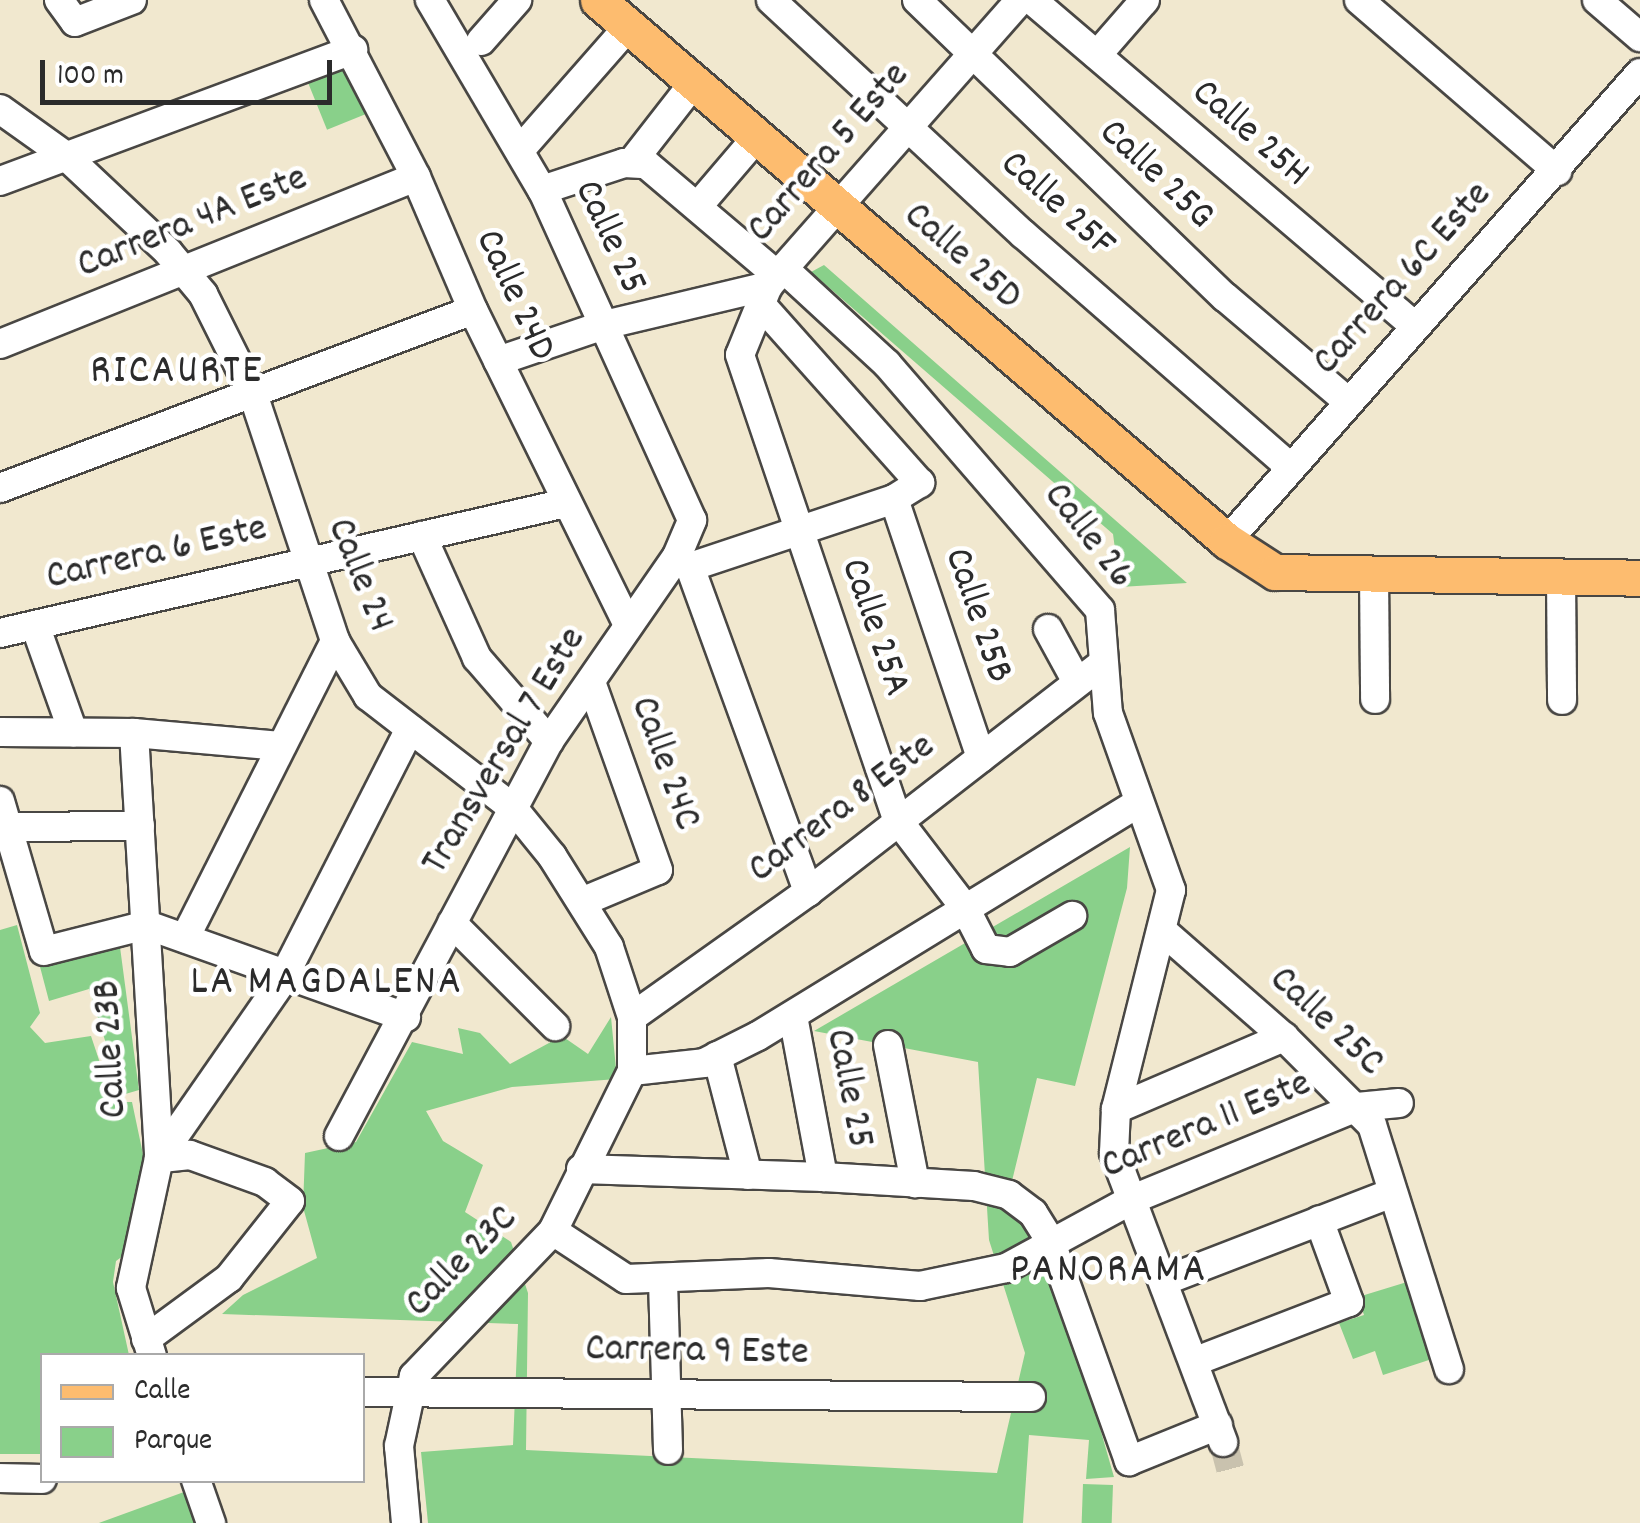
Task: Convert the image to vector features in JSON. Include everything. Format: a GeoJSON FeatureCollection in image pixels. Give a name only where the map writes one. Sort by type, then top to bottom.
{"type":"FeatureCollection","features":[{"type":"Feature","properties":{"kind":"main road","name":"Calle 25D"},"geometry":{"type":"LineString","coordinates":[[598,0],[1227,542],[1275,572],[1374,572]]}},
{"type":"Feature","properties":{"kind":"main road"},"geometry":{"type":"LineString","coordinates":[[1374,572],[1640,578]]}},
{"type":"Feature","properties":{"kind":"street","name":"Calle 24D"},"geometry":{"type":"LineString","coordinates":[[324,0],[416,177],[472,310],[628,625]]}},
{"type":"Feature","properties":{"kind":"street","name":"Calle 25"},"geometry":{"type":"LineString","coordinates":[[430,0],[542,190],[692,520]]}},
{"type":"Feature","properties":{"kind":"street"},"geometry":{"type":"LineString","coordinates":[[481,41],[517,0]]}},
{"type":"Feature","properties":{"kind":"street","name":"Calle 25F"},"geometry":{"type":"LineString","coordinates":[[771,0],[910,124],[1023,234],[1290,467]]}},
{"type":"Feature","properties":{"kind":"street","name":"Calle 25G"},"geometry":{"type":"LineString","coordinates":[[917,0],[970,56],[1225,297],[1347,402]]}},
{"type":"Feature","properties":{"kind":"street","name":"Carrera 5 Este"},"geometry":{"type":"LineString","coordinates":[[498,361],[604,325],[773,284],[836,206],[1020,0]]}},
{"type":"Feature","properties":{"kind":"street","name":"Calle 25H"},"geometry":{"type":"LineString","coordinates":[[1032,0],[1416,327]]}},
{"type":"Feature","properties":{"kind":"street"},"geometry":{"type":"LineString","coordinates":[[1097,56],[1145,0]]}},
{"type":"Feature","properties":{"kind":"street"},"geometry":{"type":"LineString","coordinates":[[1359,0],[1557,170]]}},
{"type":"Feature","properties":{"kind":"street"},"geometry":{"type":"LineString","coordinates":[[1596,0],[1640,37]]}},
{"type":"Feature","properties":{"kind":"street"},"geometry":{"type":"LineString","coordinates":[[67,11],[125,2]]}},
{"type":"Feature","properties":{"kind":"street"},"geometry":{"type":"LineString","coordinates":[[520,150],[627,28]]}},
{"type":"Feature","properties":{"kind":"street"},"geometry":{"type":"LineString","coordinates":[[0,181],[353,50]]}},
{"type":"Feature","properties":{"kind":"street","name":"Carrera 6C Este"},"geometry":{"type":"LineString","coordinates":[[1227,542],[1347,402],[1637,83]]}},
{"type":"Feature","properties":{"kind":"street"},"geometry":{"type":"LineString","coordinates":[[542,190],[639,163],[693,84]]}},
{"type":"Feature","properties":{"kind":"street","name":"Calle 24"},"geometry":{"type":"LineString","coordinates":[[0,109],[67,157],[184,271],[222,324],[253,394],[305,561],[336,641],[368,696],[513,808],[584,901],[610,946],[632,1018],[632,1071]]}},
{"type":"Feature","properties":{"kind":"street"},"geometry":{"type":"LineString","coordinates":[[698,206],[756,138]]}},
{"type":"Feature","properties":{"kind":"street"},"geometry":{"type":"LineString","coordinates":[[639,163],[698,206],[773,284],[920,484],[894,499],[798,532],[684,562],[808,892]]}},
{"type":"Feature","properties":{"kind":"street","name":"Carrera 4A Este"},"geometry":{"type":"LineString","coordinates":[[0,344],[416,177]]}},
{"type":"Feature","properties":{"kind":"street","name":"Calle 25A"},"geometry":{"type":"LineString","coordinates":[[773,284],[740,355],[896,819],[966,908],[986,949],[1010,952],[1072,916]]}},
{"type":"Feature","properties":{"kind":"street","name":"Calle 26"},"geometry":{"type":"LineString","coordinates":[[773,284],[886,364],[1079,581],[1106,632],[1102,665],[1108,713],[1137,804],[1171,890],[1164,933],[1116,1110],[1114,1153],[1133,1199]]}},
{"type":"Feature","properties":{"kind":"street"},"geometry":{"type":"LineString","coordinates":[[0,488],[472,310]]}},
{"type":"Feature","properties":{"kind":"street","name":"Calle 25B"},"geometry":{"type":"LineString","coordinates":[[894,499],[981,758]]}},
{"type":"Feature","properties":{"kind":"street","name":"Carrera 6 Este"},"geometry":{"type":"LineString","coordinates":[[0,634],[566,503]]}},
{"type":"Feature","properties":{"kind":"street","name":"Transversal 7 Este"},"geometry":{"type":"LineString","coordinates":[[339,1136],[406,1017],[549,741],[592,685],[628,625],[684,562],[692,520]]}},
{"type":"Feature","properties":{"kind":"street"},"geometry":{"type":"LineString","coordinates":[[422,536],[477,658],[549,741]]}},
{"type":"Feature","properties":{"kind":"street"},"geometry":{"type":"LineString","coordinates":[[1374,572],[1375,700]]}},
{"type":"Feature","properties":{"kind":"street"},"geometry":{"type":"LineString","coordinates":[[1561,577],[1562,700]]}},
{"type":"Feature","properties":{"kind":"street"},"geometry":{"type":"LineString","coordinates":[[35,625],[73,732]]}},
{"type":"Feature","properties":{"kind":"street"},"geometry":{"type":"LineString","coordinates":[[1048,629],[1077,682]]}},
{"type":"Feature","properties":{"kind":"street"},"geometry":{"type":"LineString","coordinates":[[184,938],[336,641]]}},
{"type":"Feature","properties":{"kind":"street","name":"Carrera 8 Este"},"geometry":{"type":"LineString","coordinates":[[632,1018],[808,892],[896,819],[1102,665]]}},
{"type":"Feature","properties":{"kind":"street","name":"Calle 24C"},"geometry":{"type":"LineString","coordinates":[[584,901],[658,870],[592,685]]}},
{"type":"Feature","properties":{"kind":"street"},"geometry":{"type":"LineString","coordinates":[[159,1158],[285,974],[410,728]]}},
{"type":"Feature","properties":{"kind":"street"},"geometry":{"type":"LineString","coordinates":[[0,732],[134,733],[280,746]]}},
{"type":"Feature","properties":{"kind":"street","name":"Calle 23B"},"geometry":{"type":"LineString","coordinates":[[134,733],[159,1158],[132,1288],[149,1347]]}},
{"type":"Feature","properties":{"kind":"street"},"geometry":{"type":"LineString","coordinates":[[632,1071],[716,1056],[793,1016],[1137,804]]}},
{"type":"Feature","properties":{"kind":"street"},"geometry":{"type":"LineString","coordinates":[[140,826],[3,817],[44,951],[147,925],[406,1017]]}},
{"type":"Feature","properties":{"kind":"street"},"geometry":{"type":"LineString","coordinates":[[452,923],[556,1026]]}},
{"type":"Feature","properties":{"kind":"street","name":"Calle 25C"},"geometry":{"type":"LineString","coordinates":[[1164,933],[1284,1037],[1372,1125],[1449,1369]]}},
{"type":"Feature","properties":{"kind":"street","name":"Calle 25"},"geometry":{"type":"LineString","coordinates":[[793,1016],[824,1177]]}},
{"type":"Feature","properties":{"kind":"street"},"geometry":{"type":"LineString","coordinates":[[1116,1110],[1284,1037]]}},
{"type":"Feature","properties":{"kind":"street"},"geometry":{"type":"LineString","coordinates":[[888,1044],[915,1182]]}},
{"type":"Feature","properties":{"kind":"street"},"geometry":{"type":"LineString","coordinates":[[716,1056],[748,1174]]}},
{"type":"Feature","properties":{"kind":"street","name":"Calle 23C"},"geometry":{"type":"LineString","coordinates":[[406,1523],[399,1446],[407,1393],[430,1354],[553,1231],[632,1071]]}},
{"type":"Feature","properties":{"kind":"street","name":"Carrera 11 Este"},"geometry":{"type":"LineString","coordinates":[[553,1231],[610,1273],[663,1281],[769,1273],[920,1286],[1006,1268],[1050,1240],[1133,1199],[1358,1107],[1400,1103]]}},
{"type":"Feature","properties":{"kind":"street"},"geometry":{"type":"LineString","coordinates":[[149,1347],[229,1278],[290,1201],[265,1182],[190,1154],[159,1158]]}},
{"type":"Feature","properties":{"kind":"street"},"geometry":{"type":"LineString","coordinates":[[581,1169],[915,1182],[1009,1195],[1034,1213],[1050,1240],[1129,1460],[1221,1433],[1133,1199]]}},
{"type":"Feature","properties":{"kind":"street"},"geometry":{"type":"LineString","coordinates":[[1164,1281],[1392,1193]]}},
{"type":"Feature","properties":{"kind":"street"},"geometry":{"type":"LineString","coordinates":[[1196,1360],[1349,1302],[1319,1220]]}},
{"type":"Feature","properties":{"kind":"street"},"geometry":{"type":"LineString","coordinates":[[663,1281],[668,1450]]}},
{"type":"Feature","properties":{"kind":"street","name":"Carrera 9 Este"},"geometry":{"type":"LineString","coordinates":[[365,1392],[1031,1397]]}},
{"type":"Feature","properties":{"kind":"street"},"geometry":{"type":"LineString","coordinates":[[0,1478],[40,1478]]}},
{"type":"Feature","properties":{"kind":"street"},"geometry":{"type":"LineString","coordinates":[[197,1483],[211,1523]]}},
{"type":"Feature","properties":{"kind":"green space"},"geometry":{"type":"Polygon","coordinates":[[[345,62],[366,114],[327,130],[306,78],[345,62]]]}},
{"type":"Feature","properties":{"kind":"green space"},"geometry":{"type":"Polygon","coordinates":[[[824,265],[1187,583],[1120,587],[1113,534],[811,272],[824,265]]]}},
{"type":"Feature","properties":{"kind":"green space"},"geometry":{"type":"Polygon","coordinates":[[[1130,847],[1127,888],[1075,1086],[1037,1078],[1012,1181],[1044,1215],[1040,1264],[1053,1264],[1114,1477],[1086,1479],[1089,1440],[1029,1435],[1023,1523],[428,1523],[421,1452],[513,1445],[518,1324],[222,1314],[243,1295],[317,1258],[303,1207],[305,1153],[356,1142],[412,1042],[463,1054],[458,1028],[480,1033],[510,1064],[562,1036],[588,1054],[611,1017],[617,1079],[512,1087],[426,1111],[443,1141],[483,1165],[465,1212],[511,1242],[528,1293],[526,1450],[997,1473],[1025,1353],[989,1240],[978,1062],[814,1031],[1130,847]]]}},
{"type":"Feature","properties":{"kind":"green space"},"geometry":{"type":"Polygon","coordinates":[[[17,925],[40,1013],[30,1027],[45,1043],[91,1036],[113,1102],[132,1102],[144,1159],[131,1250],[116,1261],[113,1282],[129,1353],[40,1353],[40,1454],[0,1454],[0,930],[17,925]]]}},
{"type":"Feature","properties":{"kind":"green space"},"geometry":{"type":"Polygon","coordinates":[[[120,947],[139,1090],[122,1095],[89,989],[49,1001],[39,963],[120,947]]]}},
{"type":"Feature","properties":{"kind":"green space"},"geometry":{"type":"Polygon","coordinates":[[[1407,1282],[1432,1359],[1383,1375],[1375,1351],[1353,1359],[1339,1323],[1364,1315],[1358,1297],[1407,1282]]]}},
{"type":"Feature","properties":{"kind":"green space"},"geometry":{"type":"Polygon","coordinates":[[[1083,1484],[1113,1485],[1112,1523],[1082,1523],[1083,1484]]]}},
{"type":"Feature","properties":{"kind":"green space"},"geometry":{"type":"Polygon","coordinates":[[[184,1492],[195,1523],[99,1523],[184,1492]]]}},
{"type":"Feature","properties":{"kind":"tunnel"},"geometry":{"type":"LineString","coordinates":[[1223,1442],[1233,1480]]}},
{"type":"Feature","properties":{"kind":"district","name":"RICAURTE"},"geometry":{"type":"Point","coordinates":[177,373]}},
{"type":"Feature","properties":{"kind":"district","name":"LA MAGDALENA"},"geometry":{"type":"Point","coordinates":[327,984]}},
{"type":"Feature","properties":{"kind":"district","name":"PANORAMA"},"geometry":{"type":"Point","coordinates":[1109,1272]}}]}
